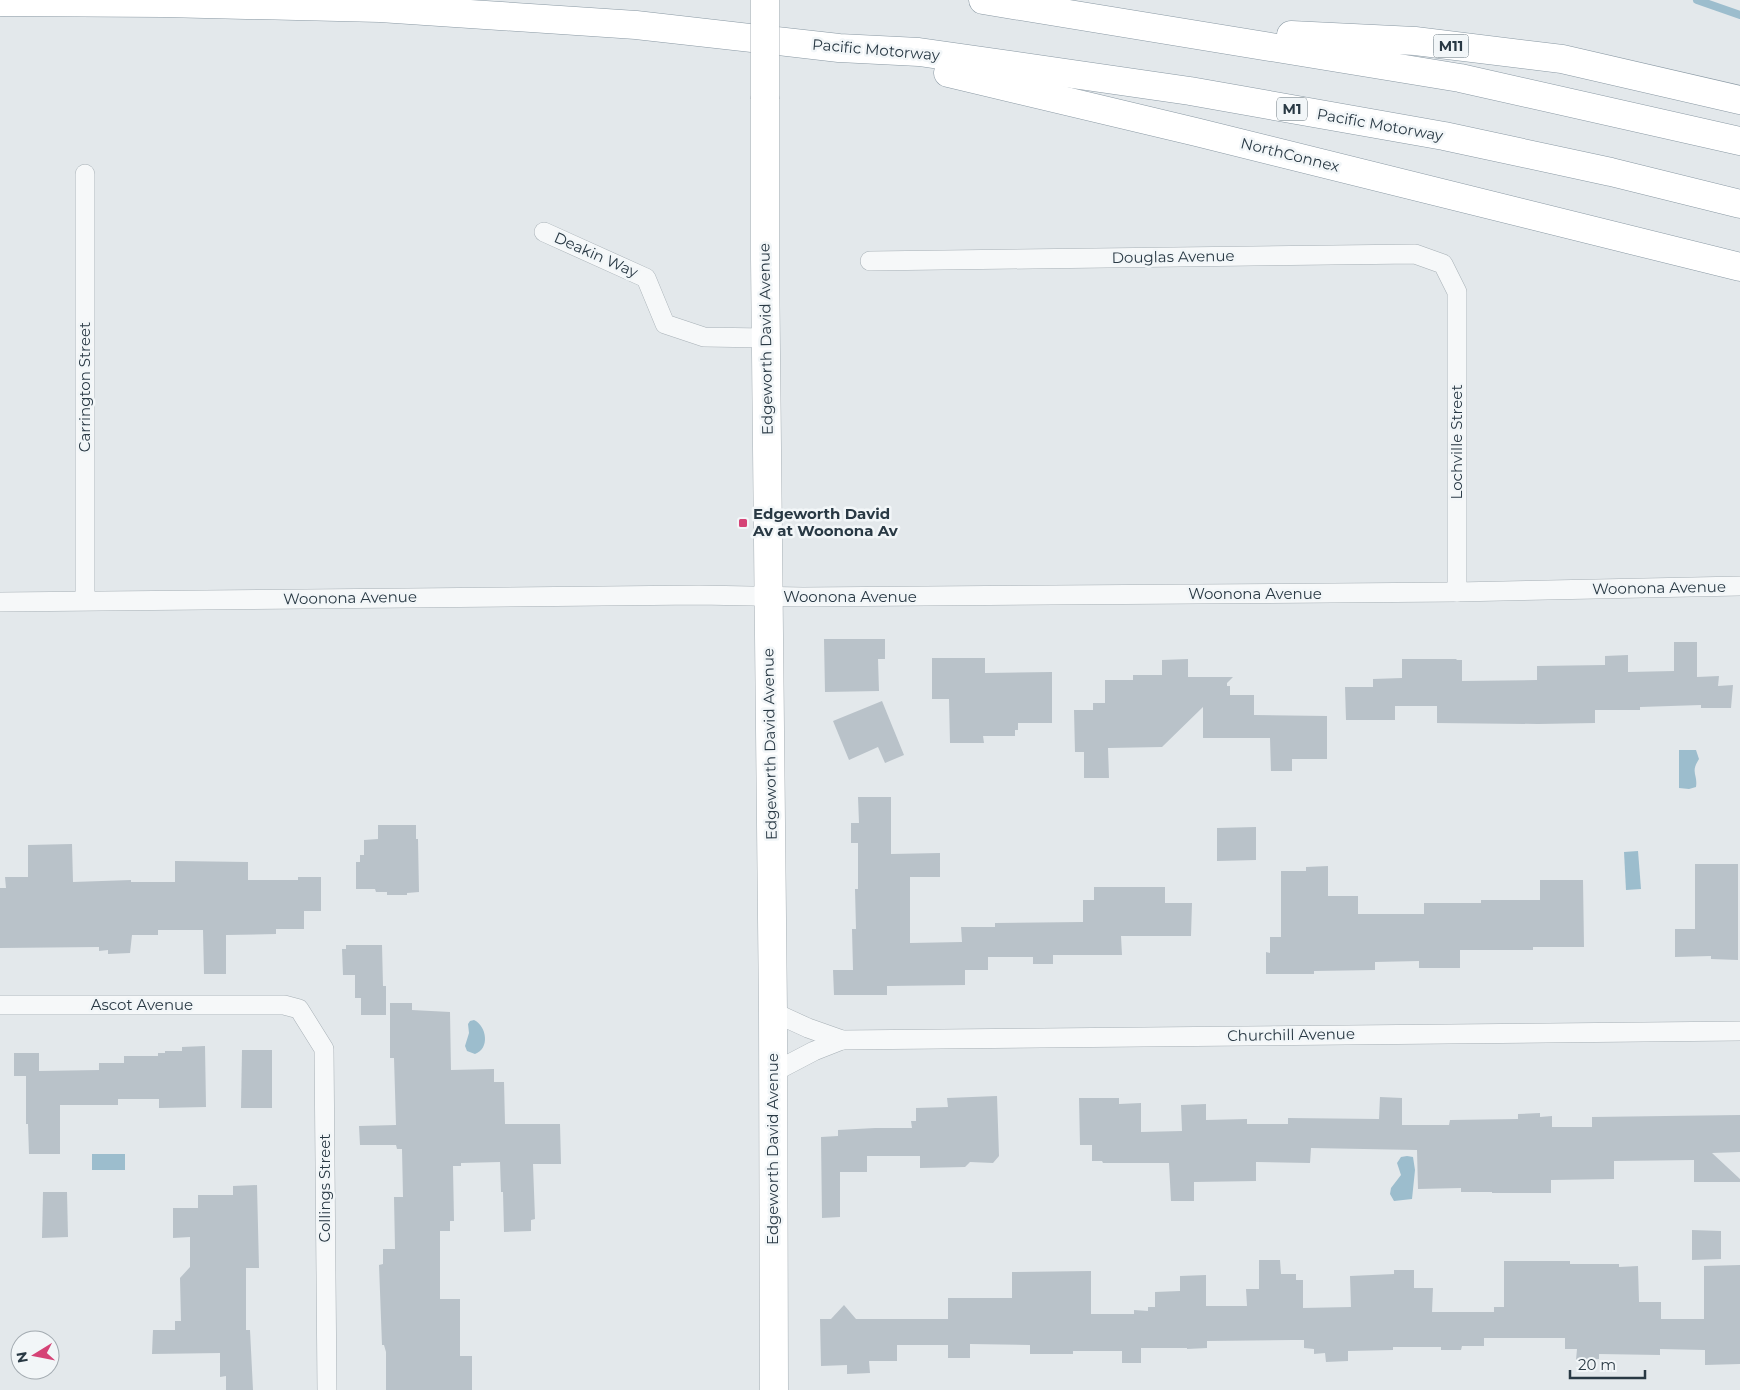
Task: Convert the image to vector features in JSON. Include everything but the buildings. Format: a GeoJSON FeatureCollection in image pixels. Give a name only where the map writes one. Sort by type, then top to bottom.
{"type":"FeatureCollection","features":[{"type":"Feature","properties":{"kind":"main road","name":"Edgeworth David Avenue"},"geometry":{"type":"LineString","coordinates":[[765,0],[774,1390]]}},
{"type":"Feature","properties":{"kind":"main road"},"geometry":{"type":"LineString","coordinates":[[983,0],[1460,78],[1740,141]]}},
{"type":"Feature","properties":{"kind":"main road","name":"Pacific Motorway"},"geometry":{"type":"LineString","coordinates":[[0,2],[163,3],[380,8],[636,25],[839,48],[919,52],[1200,93],[1444,136],[1610,172],[1740,204]]}},
{"type":"Feature","properties":{"kind":"main road","name":"M11"},"geometry":{"type":"LineString","coordinates":[[1157,28],[1415,41],[1562,59],[1740,100]]}},
{"type":"Feature","properties":{"kind":"main road","name":"NorthConnex"},"geometry":{"type":"LineString","coordinates":[[839,48],[1340,167],[1740,267]]}},
{"type":"Feature","properties":{"kind":"street","name":"Carrington Street"},"geometry":{"type":"LineString","coordinates":[[85,174],[85,600]]}},
{"type":"Feature","properties":{"kind":"street","name":"Deakin Way"},"geometry":{"type":"LineString","coordinates":[[544,232],[646,278],[665,324],[704,336],[766,338]]}},
{"type":"Feature","properties":{"kind":"street","name":"Douglas Avenue"},"geometry":{"type":"LineString","coordinates":[[870,261],[1415,254],[1443,264],[1457,292]]}},
{"type":"Feature","properties":{"kind":"street","name":"Lochville Street"},"geometry":{"type":"LineString","coordinates":[[1457,292],[1457,592]]}},
{"type":"Feature","properties":{"kind":"street","name":"Woonona Avenue"},"geometry":{"type":"LineString","coordinates":[[0,602],[699,595],[769,597],[1457,592],[1740,586]]}},
{"type":"Feature","properties":{"kind":"street","name":"Ascot Avenue"},"geometry":{"type":"LineString","coordinates":[[0,1005],[284,1004]]}},
{"type":"Feature","properties":{"kind":"street","name":"Collings Street"},"geometry":{"type":"LineString","coordinates":[[284,1004],[299,1009],[324,1048],[327,1390]]}},
{"type":"Feature","properties":{"kind":"street","name":"Churchill Avenue"},"geometry":{"type":"LineString","coordinates":[[773,1012],[808,1028],[842,1040],[1740,1031]]}},
{"type":"Feature","properties":{"kind":"street","name":"Churchill Avenue"},"geometry":{"type":"LineString","coordinates":[[772,1073],[814,1051],[842,1040]]}},
{"type":"Feature","properties":{"kind":"water"},"geometry":{"type":"Polygon","coordinates":[[[1679,750],[1696,750],[1699,759],[1695,767],[1696,787],[1689,789],[1679,788],[1679,750]]]}},
{"type":"Feature","properties":{"kind":"water"},"geometry":{"type":"Polygon","coordinates":[[[1638,851],[1641,889],[1626,890],[1624,852],[1638,851]]]}},
{"type":"Feature","properties":{"kind":"water"},"geometry":{"type":"Polygon","coordinates":[[[474,1020],[482,1027],[485,1037],[483,1047],[475,1054],[467,1051],[465,1046],[469,1033],[468,1024],[474,1020]]]}},
{"type":"Feature","properties":{"kind":"water"},"geometry":{"type":"Polygon","coordinates":[[[92,1154],[125,1154],[125,1170],[92,1170],[92,1154]]]}},
{"type":"Feature","properties":{"kind":"water"},"geometry":{"type":"Polygon","coordinates":[[[1401,1157],[1413,1157],[1415,1170],[1412,1199],[1394,1201],[1390,1194],[1391,1188],[1401,1175],[1397,1163],[1401,1157]]]}},
{"type":"Feature","properties":{"kind":"waterway"},"geometry":{"type":"LineString","coordinates":[[1697,0],[1740,15]]}},
{"type":"Feature","properties":{"kind":"place","name":"Edgeworth David Av at Woonona Av"},"geometry":{"type":"Point","coordinates":[743,523]}}]}
